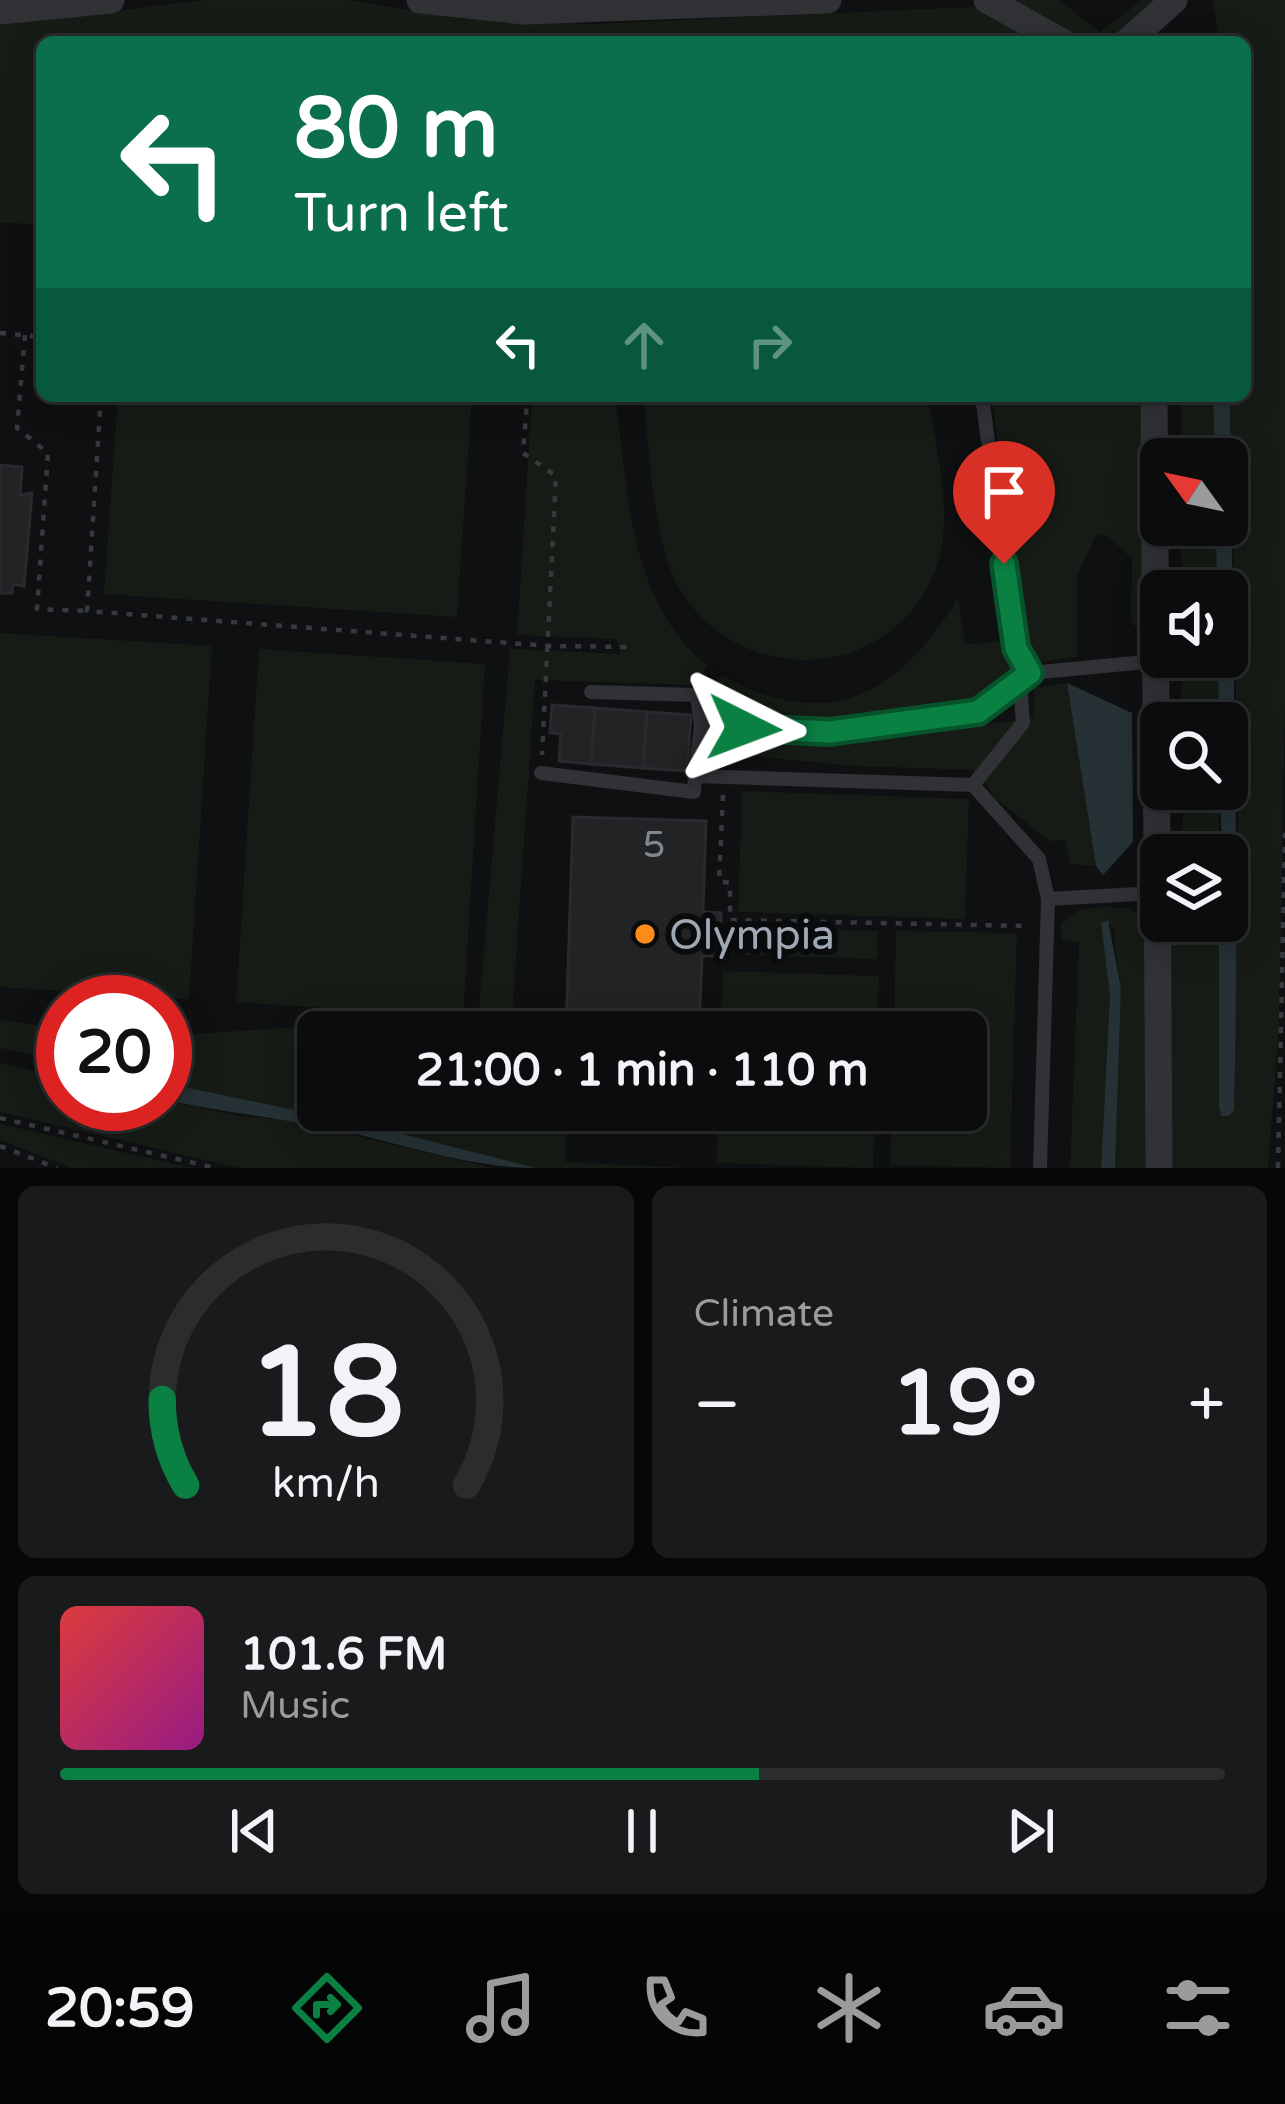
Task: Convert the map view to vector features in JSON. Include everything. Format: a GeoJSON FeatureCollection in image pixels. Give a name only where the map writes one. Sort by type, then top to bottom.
{"type":"FeatureCollection","features":[{"type":"Feature","properties":{"kind":"street"},"geometry":{"type":"LineString","coordinates":[[0,11],[111,0]]}},
{"type":"Feature","properties":{"kind":"street"},"geometry":{"type":"LineString","coordinates":[[420,0],[524,11],[828,0]]}},
{"type":"Feature","properties":{"kind":"street"},"geometry":{"type":"LineString","coordinates":[[987,0],[1051,36]]}},
{"type":"Feature","properties":{"kind":"street"},"geometry":{"type":"LineString","coordinates":[[1134,36],[1174,0]]}},
{"type":"Feature","properties":{"kind":"street"},"geometry":{"type":"LineString","coordinates":[[1154,402],[1155,570]]}},
{"type":"Feature","properties":{"kind":"street"},"geometry":{"type":"LineString","coordinates":[[1156,678],[1156,834]]}},
{"type":"Feature","properties":{"kind":"street"},"geometry":{"type":"LineString","coordinates":[[1157,942],[1159,1168]]}},
{"type":"Feature","properties":{"kind":"lane"},"geometry":{"type":"LineString","coordinates":[[973,785],[1023,723],[1025,677],[1016,648],[983,402]]}},
{"type":"Feature","properties":{"kind":"lane"},"geometry":{"type":"LineString","coordinates":[[700,726],[830,732],[978,712],[1025,677],[1140,663]]}},
{"type":"Feature","properties":{"kind":"lane"},"geometry":{"type":"LineString","coordinates":[[591,692],[698,695],[695,784]]}},
{"type":"Feature","properties":{"kind":"lane"},"geometry":{"type":"LineString","coordinates":[[541,772],[695,784],[973,785],[1039,859],[1048,899],[1040,1168]]}},
{"type":"Feature","properties":{"kind":"lane"},"geometry":{"type":"LineString","coordinates":[[1048,899],[1140,893]]}},
{"type":"Feature","properties":{"kind":"path"},"geometry":{"type":"LineString","coordinates":[[0,333],[36,336]]}},
{"type":"Feature","properties":{"kind":"path"},"geometry":{"type":"LineString","coordinates":[[25,335],[17,428],[48,453],[37,608],[549,646],[630,647]]}},
{"type":"Feature","properties":{"kind":"path"},"geometry":{"type":"LineString","coordinates":[[87,611],[101,402]]}},
{"type":"Feature","properties":{"kind":"path"},"geometry":{"type":"LineString","coordinates":[[527,402],[523,453],[556,476],[541,772]]}},
{"type":"Feature","properties":{"kind":"path"},"geometry":{"type":"LineString","coordinates":[[695,784],[723,794],[719,881],[730,883],[730,920],[1047,927]]}},
{"type":"Feature","properties":{"kind":"path"},"geometry":{"type":"LineString","coordinates":[[1278,1168],[1285,833]]}},
{"type":"Feature","properties":{"kind":"path"},"geometry":{"type":"LineString","coordinates":[[0,1118],[216,1168]]}},
{"type":"Feature","properties":{"kind":"path"},"geometry":{"type":"LineString","coordinates":[[0,1146],[57,1168]]}},
{"type":"Feature","properties":{"kind":"shaded area"},"geometry":{"type":"Polygon","coordinates":[[[206,0],[349,0],[466,19],[594,24],[973,7],[1034,36],[36,36],[36,225],[0,222],[0,25],[206,0]]]}},
{"type":"Feature","properties":{"kind":"shaded area"},"geometry":{"type":"Polygon","coordinates":[[[1011,0],[1059,0],[1100,32],[1142,0],[1159,0],[1118,36],[1083,36],[1011,0]]]}},
{"type":"Feature","properties":{"kind":"shaded area"},"geometry":{"type":"Polygon","coordinates":[[[1212,0],[1285,0],[1285,703],[1279,1025],[1268,1168],[1168,1168],[1167,942],[1219,942],[1219,1107],[1229,1115],[1234,1109],[1236,942],[1248,942],[1248,834],[1237,834],[1238,810],[1248,810],[1248,702],[1236,702],[1236,678],[1248,678],[1248,570],[1233,570],[1233,546],[1248,546],[1248,438],[1231,438],[1230,402],[1251,402],[1251,36],[1219,36],[1212,0]]]}},
{"type":"Feature","properties":{"kind":"shaded area"},"geometry":{"type":"Polygon","coordinates":[[[118,402],[472,402],[457,617],[104,594],[118,402]]]}},
{"type":"Feature","properties":{"kind":"shaded area"},"geometry":{"type":"Polygon","coordinates":[[[532,402],[616,402],[629,506],[646,576],[681,639],[707,666],[695,685],[535,680],[512,1011],[479,1011],[510,649],[621,654],[616,639],[517,635],[532,402]]]}},
{"type":"Feature","properties":{"kind":"shaded area"},"geometry":{"type":"Polygon","coordinates":[[[644,402],[929,402],[944,510],[940,555],[911,612],[881,638],[846,654],[808,660],[770,656],[734,642],[702,618],[677,584],[662,542],[644,402]]]}},
{"type":"Feature","properties":{"kind":"shaded area"},"geometry":{"type":"Polygon","coordinates":[[[993,402],[1141,402],[1140,625],[1136,628],[1131,620],[1132,559],[1108,536],[1096,535],[1077,576],[1077,657],[1026,664],[993,402]]]}},
{"type":"Feature","properties":{"kind":"shaded area"},"geometry":{"type":"Polygon","coordinates":[[[1181,402],[1213,402],[1214,438],[1182,438],[1181,402]]]}},
{"type":"Feature","properties":{"kind":"shaded area"},"geometry":{"type":"Polygon","coordinates":[[[1213,402],[1230,402],[1230,438],[1214,438],[1213,402]]]}},
{"type":"Feature","properties":{"kind":"shaded area"},"geometry":{"type":"Polygon","coordinates":[[[1182,546],[1216,546],[1217,570],[1182,570],[1182,546]]]}},
{"type":"Feature","properties":{"kind":"shaded area"},"geometry":{"type":"Polygon","coordinates":[[[1216,546],[1232,546],[1232,570],[1217,570],[1216,546]]]}},
{"type":"Feature","properties":{"kind":"shaded area"},"geometry":{"type":"Polygon","coordinates":[[[958,598],[965,645],[1000,641],[1019,666],[976,705],[832,728],[726,713],[707,701],[721,675],[759,693],[795,702],[827,703],[858,695],[911,659],[958,598]]]}},
{"type":"Feature","properties":{"kind":"shaded area"},"geometry":{"type":"Polygon","coordinates":[[[0,633],[212,646],[191,975],[36,975],[36,989],[0,987],[0,633]]]}},
{"type":"Feature","properties":{"kind":"shaded area"},"geometry":{"type":"Polygon","coordinates":[[[259,649],[485,664],[463,1011],[372,1011],[236,1002],[259,649]]]}},
{"type":"Feature","properties":{"kind":"shaded area"},"geometry":{"type":"Polygon","coordinates":[[[1182,678],[1218,678],[1219,702],[1182,702],[1182,678]]]}},
{"type":"Feature","properties":{"kind":"shaded area"},"geometry":{"type":"Polygon","coordinates":[[[1218,678],[1233,678],[1233,702],[1219,702],[1218,678]]]}},
{"type":"Feature","properties":{"kind":"shaded area"},"geometry":{"type":"Polygon","coordinates":[[[1067,683],[1096,866],[1070,864],[1065,840],[1049,841],[995,798],[977,770],[854,766],[704,751],[705,735],[838,743],[1034,718],[1034,688],[1067,683]]]}},
{"type":"Feature","properties":{"kind":"shaded area"},"geometry":{"type":"Polygon","coordinates":[[[1067,683],[1132,713],[1133,842],[1103,875],[1096,866],[1067,683]]]}},
{"type":"Feature","properties":{"kind":"shaded area"},"geometry":{"type":"Polygon","coordinates":[[[742,791],[969,799],[965,919],[738,912],[742,791]]]}},
{"type":"Feature","properties":{"kind":"shaded area"},"geometry":{"type":"Polygon","coordinates":[[[1183,810],[1219,810],[1219,834],[1183,834],[1183,810]]]}},
{"type":"Feature","properties":{"kind":"shaded area"},"geometry":{"type":"Polygon","coordinates":[[[1220,810],[1235,810],[1235,834],[1222,834],[1220,810]]]}},
{"type":"Feature","properties":{"kind":"shaded area"},"geometry":{"type":"Polygon","coordinates":[[[1130,908],[1140,915],[1140,942],[1145,942],[1146,1168],[1115,1168],[1121,988],[1113,926],[1101,923],[1110,995],[1101,1168],[1070,1168],[1079,942],[1061,940],[1061,924],[1079,910],[1130,908]]]}},
{"type":"Feature","properties":{"kind":"shaded area"},"geometry":{"type":"Polygon","coordinates":[[[1108,920],[1121,988],[1115,1168],[1101,1168],[1110,995],[1101,923],[1108,920]]]}},
{"type":"Feature","properties":{"kind":"shaded area"},"geometry":{"type":"Polygon","coordinates":[[[742,927],[878,931],[877,959],[741,955],[742,927]]]}},
{"type":"Feature","properties":{"kind":"shaded area"},"geometry":{"type":"Polygon","coordinates":[[[896,931],[1017,933],[1010,1168],[890,1165],[891,1131],[987,1131],[987,1011],[894,1011],[896,931]]]}},
{"type":"Feature","properties":{"kind":"shaded area"},"geometry":{"type":"Polygon","coordinates":[[[1219,942],[1236,942],[1234,1110],[1221,1116],[1219,942]]]}},
{"type":"Feature","properties":{"kind":"shaded area"},"geometry":{"type":"Polygon","coordinates":[[[723,971],[879,976],[878,1011],[721,1011],[723,971]]]}},
{"type":"Feature","properties":{"kind":"shaded area"},"geometry":{"type":"Polygon","coordinates":[[[0,1020],[36,1025],[36,1055],[0,1048],[0,1020]]]}},
{"type":"Feature","properties":{"kind":"shaded area"},"geometry":{"type":"Polygon","coordinates":[[[297,1027],[297,1111],[192,1089],[192,1034],[297,1027]]]}},
{"type":"Feature","properties":{"kind":"shaded area"},"geometry":{"type":"Polygon","coordinates":[[[0,1063],[36,1071],[36,1120],[0,1112],[0,1063]]]}},
{"type":"Feature","properties":{"kind":"shaded area"},"geometry":{"type":"Polygon","coordinates":[[[192,1089],[297,1111],[297,1123],[192,1105],[192,1089]]]}},
{"type":"Feature","properties":{"kind":"shaded area"},"geometry":{"type":"Polygon","coordinates":[[[192,1106],[287,1120],[297,1122],[297,1131],[334,1131],[493,1168],[239,1168],[81,1131],[192,1131],[192,1106]]]}},
{"type":"Feature","properties":{"kind":"shaded area"},"geometry":{"type":"Polygon","coordinates":[[[0,1124],[192,1168],[71,1168],[0,1140],[0,1124]]]}},
{"type":"Feature","properties":{"kind":"shaded area"},"geometry":{"type":"Polygon","coordinates":[[[342,1131],[391,1131],[537,1168],[462,1160],[342,1131]]]}},
{"type":"Feature","properties":{"kind":"shaded area"},"geometry":{"type":"Polygon","coordinates":[[[391,1131],[566,1131],[566,1162],[688,1168],[537,1168],[391,1131]]]}},
{"type":"Feature","properties":{"kind":"shaded area"},"geometry":{"type":"Polygon","coordinates":[[[718,1131],[874,1131],[873,1168],[717,1163],[718,1131]]]}},
{"type":"Feature","properties":{"kind":"building"},"geometry":{"type":"Polygon","coordinates":[[[0,465],[22,467],[20,495],[32,493],[24,586],[13,584],[12,593],[0,593],[0,465]]]}},
{"type":"Feature","properties":{"kind":"building"},"geometry":{"type":"Polygon","coordinates":[[[552,705],[595,708],[591,764],[559,761],[561,734],[550,733],[552,705]]]}},
{"type":"Feature","properties":{"kind":"building"},"geometry":{"type":"Polygon","coordinates":[[[595,708],[647,712],[643,768],[591,764],[595,708]]]}},
{"type":"Feature","properties":{"kind":"building"},"geometry":{"type":"Polygon","coordinates":[[[647,712],[691,715],[687,771],[643,768],[647,712]]]}},
{"type":"Feature","properties":{"kind":"building","name":"Olympia"},"geometry":{"type":"Polygon","coordinates":[[[573,817],[706,821],[703,912],[721,913],[720,956],[702,956],[700,1011],[567,1011],[573,817]]]}},
{"type":"Feature","properties":{"kind":"place","name":"Olympia"},"geometry":{"type":"Point","coordinates":[645,934]}},
{"type":"Feature","properties":{"kind":"route"},"geometry":{"type":"LineString","coordinates":[[744,728],[830,732],[978,712],[1030,673],[1016,648],[1004,564]]}}]}
